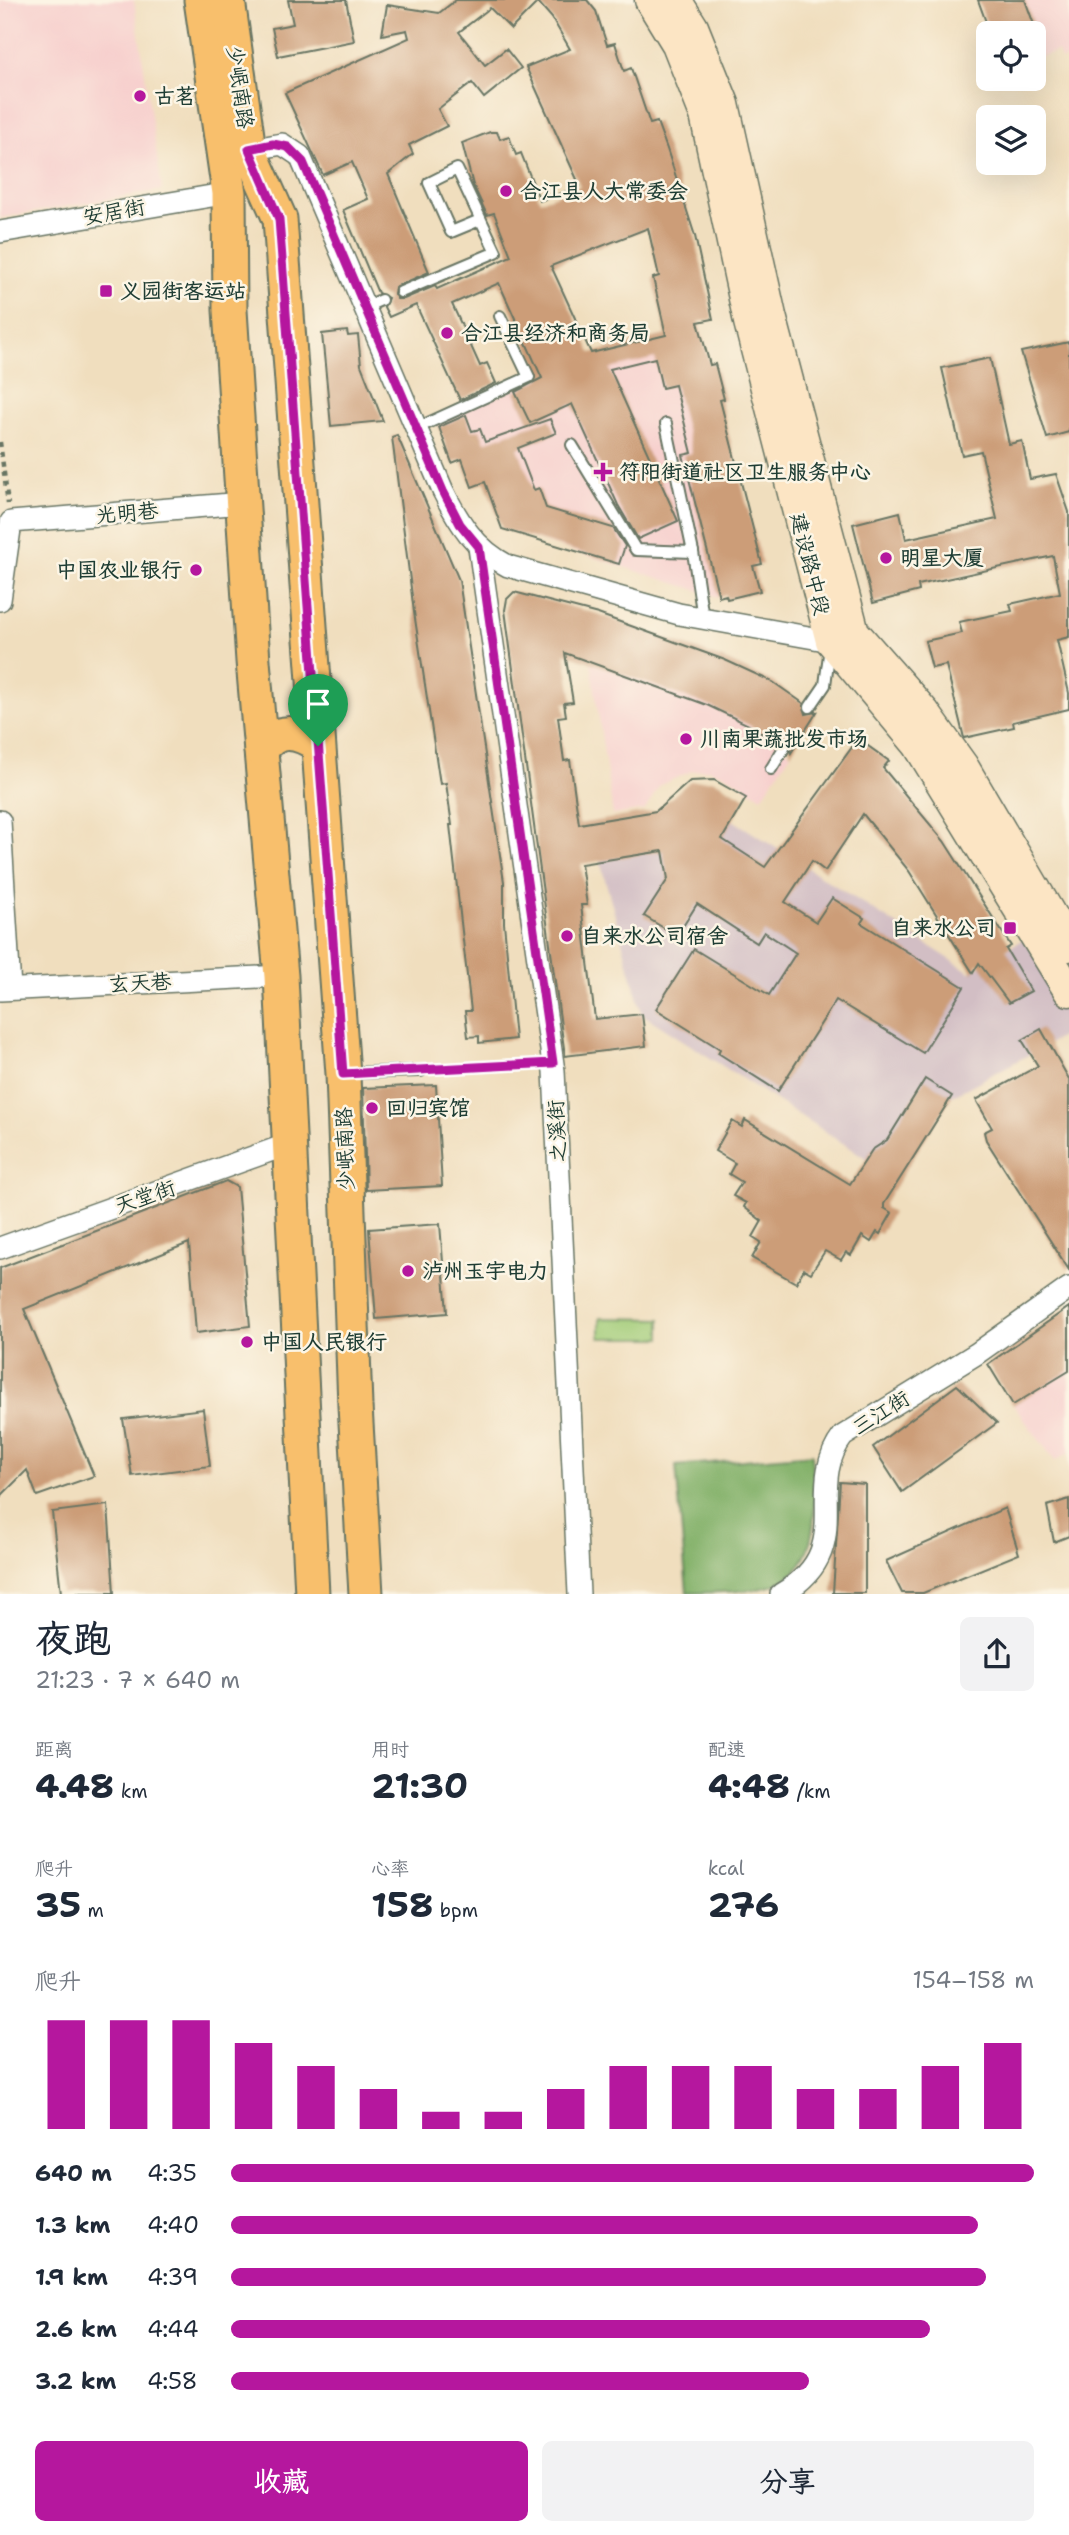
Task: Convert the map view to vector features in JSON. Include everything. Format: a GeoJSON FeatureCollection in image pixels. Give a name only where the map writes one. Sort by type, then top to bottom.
{"type":"FeatureCollection","features":[{"type":"Feature","properties":{"kind":"main road","name":"少岷南路"},"geometry":{"type":"LineString","coordinates":[[201,0],[229,193],[230,310],[261,750],[281,976],[312,1594]]}},
{"type":"Feature","properties":{"kind":"main road","name":"少岷南路"},"geometry":{"type":"LineString","coordinates":[[228,0],[249,149],[279,219],[343,1074],[355,1406],[366,1594]]}},
{"type":"Feature","properties":{"kind":"main road","name":"建设路中段"},"geometry":{"type":"LineString","coordinates":[[650,0],[677,44],[705,116],[749,321],[842,637],[918,745],[1069,991]]}},
{"type":"Feature","properties":{"kind":"main road","name":"建设路中段"},"geometry":{"type":"LineString","coordinates":[[676,0],[693,27],[723,104],[842,637],[925,713],[963,766],[1069,946]]}},
{"type":"Feature","properties":{"kind":"main road"},"geometry":{"type":"LineString","coordinates":[[261,750],[275,735],[287,733],[306,737],[318,746]]}},
{"type":"Feature","properties":{"kind":"street","name":"之溪街"},"geometry":{"type":"LineString","coordinates":[[249,149],[282,144],[300,156],[373,304],[417,428],[454,514],[479,547],[508,566],[703,618],[842,637]]}},
{"type":"Feature","properties":{"kind":"street","name":"安居街"},"geometry":{"type":"LineString","coordinates":[[0,232],[229,193]]}},
{"type":"Feature","properties":{"kind":"street","name":"光明巷"},"geometry":{"type":"LineString","coordinates":[[11,522],[243,503]]}},
{"type":"Feature","properties":{"kind":"street"},"geometry":{"type":"LineString","coordinates":[[0,600],[11,522]]}},
{"type":"Feature","properties":{"kind":"street","name":"之溪街"},"geometry":{"type":"LineString","coordinates":[[479,547],[553,1063],[579,1594]]}},
{"type":"Feature","properties":{"kind":"street"},"geometry":{"type":"LineString","coordinates":[[0,821],[5,990]]}},
{"type":"Feature","properties":{"kind":"street","name":"玄天巷"},"geometry":{"type":"LineString","coordinates":[[5,990],[281,976]]}},
{"type":"Feature","properties":{"kind":"street","name":"天堂街"},"geometry":{"type":"LineString","coordinates":[[0,1248],[289,1144]]}},
{"type":"Feature","properties":{"kind":"street","name":"三江街"},"geometry":{"type":"LineString","coordinates":[[781,1594],[795,1586],[818,1563],[825,1544],[828,1469],[832,1451],[843,1436],[976,1354],[1069,1288]]}},
{"type":"Feature","properties":{"kind":"lane"},"geometry":{"type":"LineString","coordinates":[[401,292],[496,252],[457,169],[429,183],[451,232],[480,220]]}},
{"type":"Feature","properties":{"kind":"lane"},"geometry":{"type":"LineString","coordinates":[[417,428],[529,377],[500,317]]}},
{"type":"Feature","properties":{"kind":"lane"},"geometry":{"type":"LineString","coordinates":[[666,424],[693,552],[703,618]]}},
{"type":"Feature","properties":{"kind":"lane"},"geometry":{"type":"LineString","coordinates":[[572,445],[636,550],[693,552]]}},
{"type":"Feature","properties":{"kind":"lane"},"geometry":{"type":"LineString","coordinates":[[810,707],[825,685],[842,637]]}},
{"type":"Feature","properties":{"kind":"lane"},"geometry":{"type":"LineString","coordinates":[[771,769],[784,748]]}},
{"type":"Feature","properties":{"kind":"lane"},"geometry":{"type":"LineString","coordinates":[[343,1074],[421,1071]]}},
{"type":"Feature","properties":{"kind":"path"},"geometry":{"type":"LineString","coordinates":[[0,442],[11,522]]}},
{"type":"Feature","properties":{"kind":"path"},"geometry":{"type":"LineString","coordinates":[[421,1071],[553,1063]]}},
{"type":"Feature","properties":{"kind":"shaded area"},"geometry":{"type":"Polygon","coordinates":[[[0,0],[134,0],[162,190],[0,218],[0,0]]]}},
{"type":"Feature","properties":{"kind":"shaded area"},"geometry":{"type":"Polygon","coordinates":[[[978,0],[1069,0],[1069,57],[1061,60],[1058,51],[1046,55],[1046,21],[985,21],[978,0]]]}},
{"type":"Feature","properties":{"kind":"shaded area","name":"符阳街道社区卫生服务中心"},"geometry":{"type":"Polygon","coordinates":[[[700,327],[710,365],[715,364],[724,399],[720,401],[762,564],[753,566],[758,587],[756,592],[727,599],[726,595],[719,597],[515,533],[485,482],[472,487],[462,459],[452,463],[437,422],[601,351],[700,327]]]}},
{"type":"Feature","properties":{"kind":"shaded area","name":"川南果蔬批发市场"},"geometry":{"type":"Polygon","coordinates":[[[591,663],[707,705],[749,725],[791,753],[762,797],[728,776],[708,769],[692,771],[660,785],[645,810],[613,815],[591,663]]]}},
{"type":"Feature","properties":{"kind":"shaded area"},"geometry":{"type":"Polygon","coordinates":[[[695,796],[970,972],[1025,938],[1069,1015],[1069,1033],[952,1096],[899,1179],[642,1014],[600,861],[663,851],[695,796]]]}},
{"type":"Feature","properties":{"kind":"shaded area"},"geometry":{"type":"Polygon","coordinates":[[[1069,1371],[1069,1453],[1055,1461],[1013,1405],[1069,1371]]]}},
{"type":"Feature","properties":{"kind":"green space"},"geometry":{"type":"Polygon","coordinates":[[[600,1318],[661,1319],[661,1338],[600,1338],[600,1318]]]}},
{"type":"Feature","properties":{"kind":"green space"},"geometry":{"type":"Polygon","coordinates":[[[812,1454],[812,1534],[807,1553],[797,1569],[783,1581],[763,1588],[735,1592],[687,1593],[676,1466],[812,1454]]]}},
{"type":"Feature","properties":{"kind":"building"},"geometry":{"type":"Polygon","coordinates":[[[288,0],[346,0],[354,41],[278,56],[272,28],[293,24],[288,0]]]}},
{"type":"Feature","properties":{"kind":"building"},"geometry":{"type":"Polygon","coordinates":[[[456,0],[587,0],[596,11],[607,45],[615,43],[624,71],[631,68],[650,124],[657,122],[695,236],[713,319],[698,322],[710,365],[715,364],[724,399],[720,400],[762,564],[753,566],[760,591],[727,599],[726,595],[719,597],[683,455],[692,453],[675,385],[662,388],[655,358],[610,369],[678,521],[638,539],[618,505],[572,404],[530,423],[515,392],[542,378],[499,283],[452,304],[480,366],[487,363],[496,383],[460,400],[416,305],[389,317],[384,307],[388,298],[378,293],[343,210],[368,199],[352,162],[323,175],[285,93],[409,38],[407,30],[382,35],[387,5],[439,13],[456,0]],[[538,2],[511,29],[490,8],[459,32],[485,65],[506,49],[521,68],[484,98],[472,83],[438,109],[447,126],[409,145],[413,154],[388,174],[429,272],[395,287],[394,294],[397,299],[404,299],[435,286],[437,289],[511,256],[494,213],[487,215],[473,185],[462,143],[490,132],[497,132],[500,139],[509,136],[516,155],[521,153],[540,201],[580,186],[526,67],[570,49],[552,18],[538,2]],[[648,228],[551,266],[591,353],[666,335],[653,278],[659,276],[648,228]]]}},
{"type":"Feature","properties":{"kind":"building"},"geometry":{"type":"Polygon","coordinates":[[[978,0],[1025,0],[1033,21],[986,21],[978,0]]]}},
{"type":"Feature","properties":{"kind":"building"},"geometry":{"type":"Polygon","coordinates":[[[347,331],[348,336],[358,335],[361,365],[383,421],[331,426],[322,334],[347,331]]]}},
{"type":"Feature","properties":{"kind":"building"},"geometry":{"type":"Polygon","coordinates":[[[1069,342],[1069,432],[1047,438],[1021,352],[1069,342]]]}},
{"type":"Feature","properties":{"kind":"building"},"geometry":{"type":"Polygon","coordinates":[[[990,358],[1009,444],[1022,441],[1030,479],[1056,474],[1069,512],[1069,637],[1057,640],[1069,693],[1069,709],[1013,722],[1014,727],[964,738],[946,665],[932,668],[925,641],[962,633],[959,622],[1012,611],[1010,604],[1060,593],[1053,556],[918,585],[919,591],[873,603],[853,524],[900,512],[906,539],[997,519],[981,451],[962,455],[942,368],[990,358]]]}},
{"type":"Feature","properties":{"kind":"building"},"geometry":{"type":"Polygon","coordinates":[[[466,415],[472,431],[480,429],[485,442],[550,419],[556,433],[518,448],[534,490],[539,488],[546,508],[613,528],[625,546],[619,564],[502,529],[485,482],[472,487],[462,459],[452,463],[439,427],[466,415]]]}},
{"type":"Feature","properties":{"kind":"building"},"geometry":{"type":"Polygon","coordinates":[[[397,435],[459,580],[504,882],[504,923],[515,1039],[479,1043],[479,1036],[468,1037],[465,1011],[471,1011],[452,825],[446,783],[440,784],[414,612],[392,437],[397,435]]]}},
{"type":"Feature","properties":{"kind":"building"},"geometry":{"type":"Polygon","coordinates":[[[514,592],[598,614],[725,660],[773,682],[803,703],[806,714],[817,712],[791,753],[788,741],[778,744],[749,725],[707,705],[565,653],[573,702],[564,703],[566,716],[558,717],[564,761],[570,760],[579,824],[656,811],[690,781],[714,780],[746,798],[722,839],[765,867],[858,739],[889,761],[883,768],[944,841],[1011,946],[1006,949],[1031,991],[1009,1003],[979,963],[973,973],[909,871],[863,814],[825,871],[812,861],[785,902],[816,922],[832,898],[864,918],[861,923],[964,987],[923,1053],[836,1000],[778,1091],[718,1053],[720,1049],[656,1009],[694,949],[769,995],[796,953],[764,932],[757,943],[697,904],[677,936],[644,916],[668,879],[663,851],[581,864],[587,905],[581,905],[595,1019],[642,1014],[646,1046],[565,1056],[505,610],[507,599],[514,592]]]}},
{"type":"Feature","properties":{"kind":"building"},"geometry":{"type":"Polygon","coordinates":[[[1041,1029],[1069,1079],[1069,1270],[986,1140],[984,1132],[992,1128],[976,1100],[1038,1066],[1022,1040],[1041,1029]]]}},
{"type":"Feature","properties":{"kind":"building"},"geometry":{"type":"Polygon","coordinates":[[[925,1079],[952,1096],[884,1204],[884,1208],[892,1213],[880,1234],[877,1232],[871,1242],[862,1236],[851,1255],[846,1252],[841,1260],[825,1251],[811,1273],[804,1269],[796,1283],[752,1258],[761,1242],[753,1237],[762,1221],[744,1207],[746,1203],[733,1196],[742,1182],[729,1174],[735,1163],[715,1151],[732,1121],[742,1127],[745,1120],[850,1184],[872,1150],[887,1140],[925,1079]]]}},
{"type":"Feature","properties":{"kind":"building"},"geometry":{"type":"Polygon","coordinates":[[[436,1085],[442,1186],[366,1190],[363,1088],[436,1085]]]}},
{"type":"Feature","properties":{"kind":"building"},"geometry":{"type":"Polygon","coordinates":[[[226,1181],[237,1187],[250,1326],[196,1333],[189,1243],[24,1309],[94,1476],[37,1496],[27,1470],[0,1497],[0,1268],[226,1181]]]}},
{"type":"Feature","properties":{"kind":"building","name":"泸州玉宇电力"},"geometry":{"type":"Polygon","coordinates":[[[440,1224],[447,1313],[376,1319],[369,1229],[440,1224]]]}},
{"type":"Feature","properties":{"kind":"building"},"geometry":{"type":"Polygon","coordinates":[[[1069,1307],[1069,1371],[1013,1405],[988,1364],[1069,1307]]]}},
{"type":"Feature","properties":{"kind":"building"},"geometry":{"type":"Polygon","coordinates":[[[957,1385],[997,1423],[902,1492],[873,1447],[957,1385]]]}},
{"type":"Feature","properties":{"kind":"building"},"geometry":{"type":"Polygon","coordinates":[[[203,1409],[210,1466],[132,1476],[123,1419],[203,1409]]]}},
{"type":"Feature","properties":{"kind":"building"},"geometry":{"type":"Polygon","coordinates":[[[840,1482],[865,1484],[865,1593],[833,1593],[840,1482]]]}},
{"type":"Feature","properties":{"kind":"building"},"geometry":{"type":"Polygon","coordinates":[[[1069,1499],[1069,1536],[1054,1542],[1047,1506],[1069,1499]]]}},
{"type":"Feature","properties":{"kind":"building"},"geometry":{"type":"Polygon","coordinates":[[[108,1505],[114,1593],[61,1593],[52,1512],[108,1505]]]}},
{"type":"Feature","properties":{"kind":"building"},"geometry":{"type":"Polygon","coordinates":[[[1005,1508],[1019,1554],[923,1593],[902,1593],[886,1561],[1005,1508]]]}},
{"type":"Feature","properties":{"kind":"place","name":"古茗"},"geometry":{"type":"Point","coordinates":[140,96]}},
{"type":"Feature","properties":{"kind":"place","name":"合江县人大常委会"},"geometry":{"type":"Point","coordinates":[506,191]}},
{"type":"Feature","properties":{"kind":"place","name":"义园街客运站"},"geometry":{"type":"Point","coordinates":[106,291]}},
{"type":"Feature","properties":{"kind":"place","name":"合江县经济和商务局"},"geometry":{"type":"Point","coordinates":[447,333]}},
{"type":"Feature","properties":{"kind":"place","name":"符阳街道社区卫生服务中心"},"geometry":{"type":"Point","coordinates":[603,472]}},
{"type":"Feature","properties":{"kind":"place","name":"明星大厦"},"geometry":{"type":"Point","coordinates":[886,558]}},
{"type":"Feature","properties":{"kind":"place","name":"中国农业银行"},"geometry":{"type":"Point","coordinates":[196,570]}},
{"type":"Feature","properties":{"kind":"place","name":"川南果蔬批发市场"},"geometry":{"type":"Point","coordinates":[686,739]}},
{"type":"Feature","properties":{"kind":"place","name":"自来水公司"},"geometry":{"type":"Point","coordinates":[1010,928]}},
{"type":"Feature","properties":{"kind":"place","name":"自来水公司宿舍"},"geometry":{"type":"Point","coordinates":[567,936]}},
{"type":"Feature","properties":{"kind":"place","name":"回归宾馆"},"geometry":{"type":"Point","coordinates":[372,1108]}},
{"type":"Feature","properties":{"kind":"place","name":"泸州玉宇电力"},"geometry":{"type":"Point","coordinates":[408,1271]}},
{"type":"Feature","properties":{"kind":"place","name":"中国人民银行"},"geometry":{"type":"Point","coordinates":[247,1342]}},
{"type":"Feature","properties":{"kind":"route"},"geometry":{"type":"LineString","coordinates":[[273,144],[282,144],[300,156],[443,491],[460,524],[479,547],[553,1063],[343,1074],[318,746],[279,219],[249,149],[273,144]]}}]}
